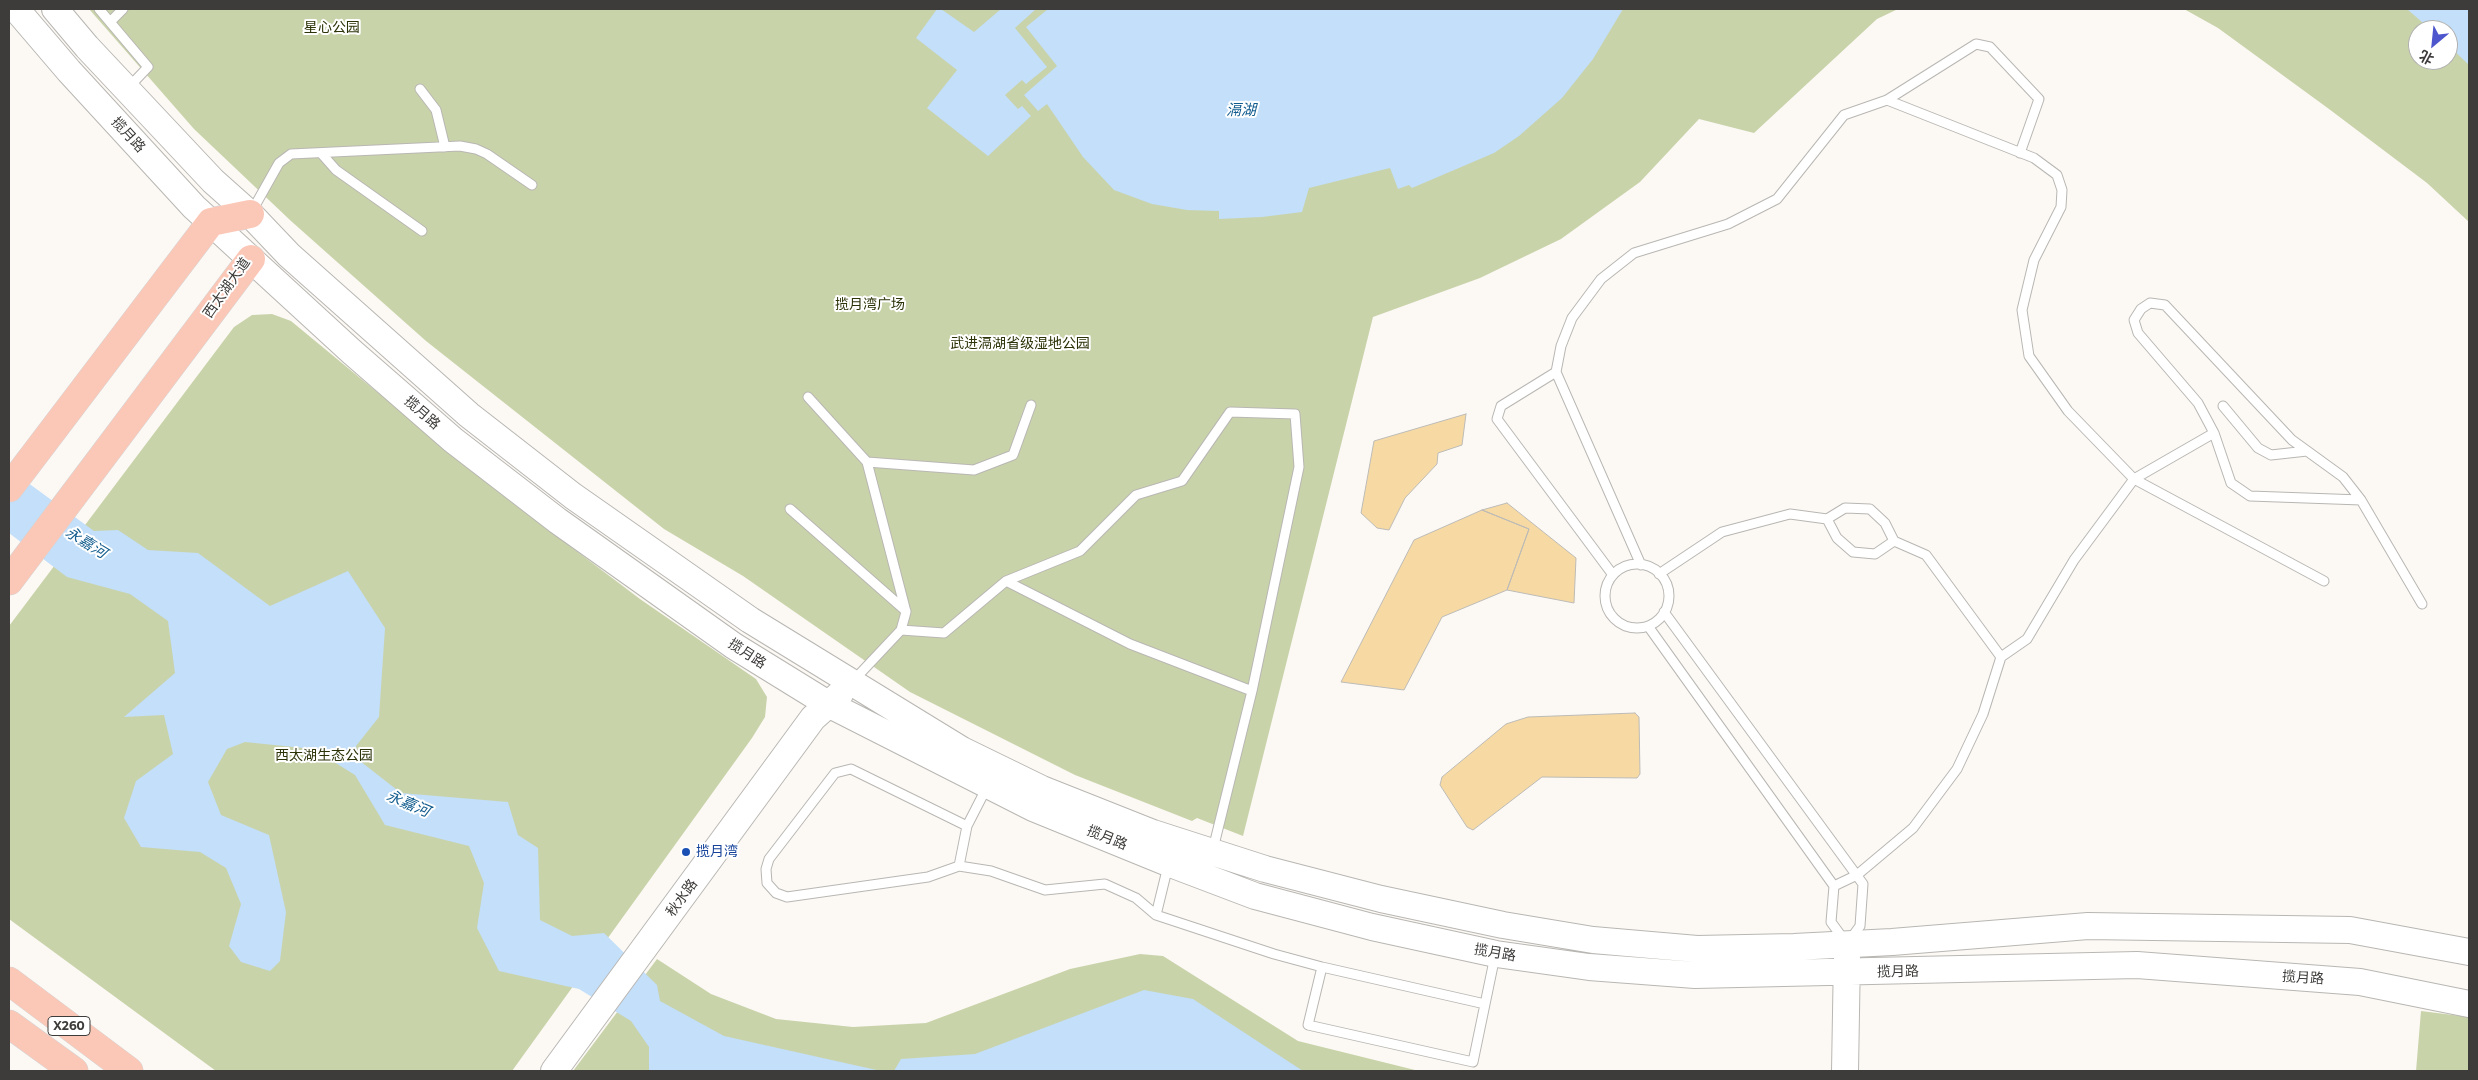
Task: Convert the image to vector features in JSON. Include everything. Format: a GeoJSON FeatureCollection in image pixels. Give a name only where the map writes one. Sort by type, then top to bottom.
{"type":"FeatureCollection","features":[{"type":"Feature","properties":{"kind":"main road"},"geometry":{"type":"LineString","coordinates":[[14,480],[211,222],[250,214]]}},
{"type":"Feature","properties":{"kind":"main road","name":"西太湖大道"},"geometry":{"type":"LineString","coordinates":[[16,570],[251,259]]}},
{"type":"Feature","properties":{"kind":"main road","name":"X260"},"geometry":{"type":"LineString","coordinates":[[9,981],[129,1071]]}},
{"type":"Feature","properties":{"kind":"main road","name":"X260"},"geometry":{"type":"LineString","coordinates":[[9,1024],[74,1071]]}},
{"type":"Feature","properties":{"kind":"street","name":"揽月路"},"geometry":{"type":"LineString","coordinates":[[16,9],[76,79],[194,208],[453,440],[528,498],[734,646],[828,704],[1033,808],[1168,863],[1255,896],[1372,927],[1496,954],[1589,967],[1695,975],[2137,965],[2360,982],[2469,1004]]}},
{"type":"Feature","properties":{"kind":"street","name":"揽月路"},"geometry":{"type":"LineString","coordinates":[[55,9],[214,181],[250,214],[289,255],[469,415],[573,496],[750,620],[962,750],[1042,790],[1153,833],[1265,869],[1381,899],[1503,925],[1594,940],[1697,949],[1847,944],[2088,926],[2350,930],[2469,952]]}},
{"type":"Feature","properties":{"kind":"street","name":"西太湖大道"},"geometry":{"type":"LineString","coordinates":[[250,214],[251,259]]}},
{"type":"Feature","properties":{"kind":"street","name":"秋水路"},"geometry":{"type":"LineString","coordinates":[[554,1071],[813,718],[851,683]]}},
{"type":"Feature","properties":{"kind":"street"},"geometry":{"type":"LineString","coordinates":[[1845,1071],[1847,944]]}},
{"type":"Feature","properties":{"kind":"lane"},"geometry":{"type":"LineString","coordinates":[[99,9],[148,67],[127,89]]}},
{"type":"Feature","properties":{"kind":"lane"},"geometry":{"type":"LineString","coordinates":[[110,22],[123,9]]}},
{"type":"Feature","properties":{"kind":"lane"},"geometry":{"type":"LineString","coordinates":[[1641,565],[1556,372],[1561,346],[1572,318],[1600,279],[1634,253],[1728,224],[1777,199],[1844,115],[1887,100],[1976,44],[1990,48],[2039,99],[2020,153]]}},
{"type":"Feature","properties":{"kind":"lane"},"geometry":{"type":"LineString","coordinates":[[420,89],[436,110],[445,147]]}},
{"type":"Feature","properties":{"kind":"lane"},"geometry":{"type":"LineString","coordinates":[[1887,100],[2034,158],[2057,175],[2062,190],[2061,207],[2034,260],[2022,310],[2029,356],[2068,412],[2134,479],[2324,581]]}},
{"type":"Feature","properties":{"kind":"lane"},"geometry":{"type":"LineString","coordinates":[[250,214],[279,163],[291,154],[445,147],[476,149],[532,185]]}},
{"type":"Feature","properties":{"kind":"lane"},"geometry":{"type":"LineString","coordinates":[[321,153],[336,170],[422,231]]}},
{"type":"Feature","properties":{"kind":"lane"},"geometry":{"type":"LineString","coordinates":[[2362,500],[2250,496],[2231,484],[2214,433],[2198,402],[2138,333],[2134,320],[2141,309],[2150,303],[2165,305],[2292,440],[2343,477],[2362,500],[2422,604]]}},
{"type":"Feature","properties":{"kind":"lane"},"geometry":{"type":"LineString","coordinates":[[1556,372],[1501,406],[1497,419],[1612,575]]}},
{"type":"Feature","properties":{"kind":"lane"},"geometry":{"type":"LineString","coordinates":[[808,397],[866,462],[906,612],[901,630],[851,683]]}},
{"type":"Feature","properties":{"kind":"lane"},"geometry":{"type":"LineString","coordinates":[[866,462],[974,470],[1013,456],[1031,405]]}},
{"type":"Feature","properties":{"kind":"lane"},"geometry":{"type":"LineString","coordinates":[[2223,406],[2258,448],[2271,455],[2307,451]]}},
{"type":"Feature","properties":{"kind":"lane"},"geometry":{"type":"LineString","coordinates":[[901,630],[944,632],[1006,581],[1080,551],[1136,495],[1182,481],[1230,412],[1295,414],[1300,467],[1252,691],[1212,852]]}},
{"type":"Feature","properties":{"kind":"lane"},"geometry":{"type":"LineString","coordinates":[[1834,886],[1857,875],[1913,828],[1957,769],[1983,714],[2000,657],[2027,638],[2074,560],[2134,479],[2214,433]]}},
{"type":"Feature","properties":{"kind":"lane"},"geometry":{"type":"LineString","coordinates":[[1659,574],[1722,532],[1790,514],[1827,519],[1845,508],[1870,510],[1885,523],[1894,542],[1926,555],[2000,657]]}},
{"type":"Feature","properties":{"kind":"lane"},"geometry":{"type":"LineString","coordinates":[[790,509],[906,612]]}},
{"type":"Feature","properties":{"kind":"lane"},"geometry":{"type":"LineString","coordinates":[[1827,519],[1837,538],[1854,552],[1875,554],[1894,542]]}},
{"type":"Feature","properties":{"kind":"lane"},"geometry":{"type":"LineString","coordinates":[[1630,565],[1641,565],[1659,574],[1665,582],[1668,592],[1664,612],[1648,626],[1638,628],[1628,626],[1611,614],[1606,605],[1605,594],[1607,584],[1612,575],[1630,565]]}},
{"type":"Feature","properties":{"kind":"lane"},"geometry":{"type":"LineString","coordinates":[[1006,581],[1130,644],[1252,691]]}},
{"type":"Feature","properties":{"kind":"lane"},"geometry":{"type":"LineString","coordinates":[[1648,626],[1834,886],[1831,922],[1847,944],[1860,926],[1863,884],[1664,612]]}},
{"type":"Feature","properties":{"kind":"lane"},"geometry":{"type":"LineString","coordinates":[[967,826],[851,769],[835,773],[769,859],[766,869],[767,883],[776,893],[787,897],[928,876],[959,866],[991,871],[1045,890],[1105,884],[1136,898],[1156,915],[1274,954],[1322,967],[1485,1004]]}},
{"type":"Feature","properties":{"kind":"lane"},"geometry":{"type":"LineString","coordinates":[[959,866],[967,826],[988,785]]}},
{"type":"Feature","properties":{"kind":"lane"},"geometry":{"type":"LineString","coordinates":[[1156,915],[1168,863]]}},
{"type":"Feature","properties":{"kind":"lane"},"geometry":{"type":"LineString","coordinates":[[1322,967],[1308,1025],[1473,1062],[1496,954]]}},
{"type":"Feature","properties":{"kind":"green space","name":"揽月湾广场"},"geometry":{"type":"Polygon","coordinates":[[[89,9],[1898,9],[1877,19],[1754,133],[1699,119],[1640,182],[1561,239],[1480,278],[1373,317],[1243,836],[1197,818],[1192,821],[1075,775],[910,692],[743,576],[664,529],[426,341],[291,221],[194,129],[89,9]]]}},
{"type":"Feature","properties":{"kind":"green space"},"geometry":{"type":"Polygon","coordinates":[[[2184,9],[2469,9],[2469,222],[2427,183],[2218,28],[2184,9]]]}},
{"type":"Feature","properties":{"kind":"green space","name":"西太湖生态公园"},"geometry":{"type":"Polygon","coordinates":[[[272,314],[291,321],[497,491],[640,599],[756,679],[767,697],[765,717],[752,738],[512,1071],[216,1071],[9,919],[9,626],[234,327],[252,315],[272,314]]]}},
{"type":"Feature","properties":{"kind":"green space"},"geometry":{"type":"Polygon","coordinates":[[[1140,954],[1163,956],[1298,1041],[1419,1071],[573,1071],[657,959],[711,994],[776,1019],[853,1027],[926,1023],[1070,969],[1140,954]]]}},
{"type":"Feature","properties":{"kind":"green space"},"geometry":{"type":"Polygon","coordinates":[[[2421,1011],[2469,1017],[2469,1071],[2416,1071],[2421,1011]]]}},
{"type":"Feature","properties":{"kind":"water"},"geometry":{"type":"Polygon","coordinates":[[[937,9],[941,9],[974,32],[1001,9],[1036,9],[1015,28],[1047,67],[1026,84],[1022,80],[1005,95],[1018,109],[1022,106],[1031,116],[988,156],[927,108],[957,70],[916,38],[937,9]]]}},
{"type":"Feature","properties":{"kind":"water","name":"滆湖"},"geometry":{"type":"Polygon","coordinates":[[[1048,9],[1623,9],[1593,59],[1562,98],[1519,136],[1494,153],[1412,188],[1409,185],[1398,189],[1390,168],[1309,188],[1302,212],[1262,217],[1219,219],[1219,211],[1187,210],[1152,204],[1114,190],[1083,157],[1047,104],[1038,111],[1024,95],[1057,66],[1026,27],[1048,9]]]}},
{"type":"Feature","properties":{"kind":"water"},"geometry":{"type":"Polygon","coordinates":[[[2407,9],[2469,9],[2469,65],[2458,55],[2458,20],[2420,20],[2407,9]]]}},
{"type":"Feature","properties":{"kind":"water","name":"永嘉河"},"geometry":{"type":"Polygon","coordinates":[[[9,469],[94,531],[118,530],[148,550],[198,553],[270,606],[348,571],[385,628],[379,717],[356,746],[360,761],[401,793],[508,802],[518,835],[538,848],[540,920],[572,936],[604,933],[657,985],[660,1001],[724,1036],[881,1071],[649,1071],[649,1047],[631,1021],[579,989],[499,971],[477,928],[484,883],[469,846],[385,825],[355,775],[313,749],[245,742],[227,749],[208,782],[221,815],[269,835],[286,912],[280,961],[270,971],[241,962],[229,946],[241,904],[226,868],[200,852],[141,847],[124,818],[136,781],[173,754],[164,715],[124,717],[175,673],[168,621],[130,594],[67,577],[9,533],[9,469]]]}},
{"type":"Feature","properties":{"kind":"water"},"geometry":{"type":"Polygon","coordinates":[[[1144,990],[1193,999],[1303,1071],[894,1071],[901,1059],[975,1054],[1144,990]]]}},
{"type":"Feature","properties":{"kind":"building"},"geometry":{"type":"Polygon","coordinates":[[[1466,414],[1462,445],[1438,453],[1437,464],[1405,498],[1389,530],[1377,528],[1361,513],[1374,441],[1466,414]]]}},
{"type":"Feature","properties":{"kind":"building"},"geometry":{"type":"Polygon","coordinates":[[[1507,503],[1576,558],[1574,603],[1507,590],[1529,529],[1482,510],[1507,503]]]}},
{"type":"Feature","properties":{"kind":"building"},"geometry":{"type":"Polygon","coordinates":[[[1482,510],[1529,529],[1507,590],[1442,617],[1404,690],[1341,682],[1414,540],[1482,510]]]}},
{"type":"Feature","properties":{"kind":"building"},"geometry":{"type":"Polygon","coordinates":[[[1635,713],[1639,717],[1640,774],[1637,778],[1542,777],[1473,830],[1467,827],[1440,785],[1442,777],[1506,724],[1528,717],[1635,713]]]}},
{"type":"Feature","properties":{"kind":"place","name":"揽月湾"},"geometry":{"type":"Point","coordinates":[686,852]}},
{"type":"Feature","properties":{"kind":"park label","name":"星心公园"},"geometry":{"type":"Point","coordinates":[332,28]}},
{"type":"Feature","properties":{"kind":"park label","name":"武进滆湖省级湿地公园"},"geometry":{"type":"Point","coordinates":[1020,344]}}]}
